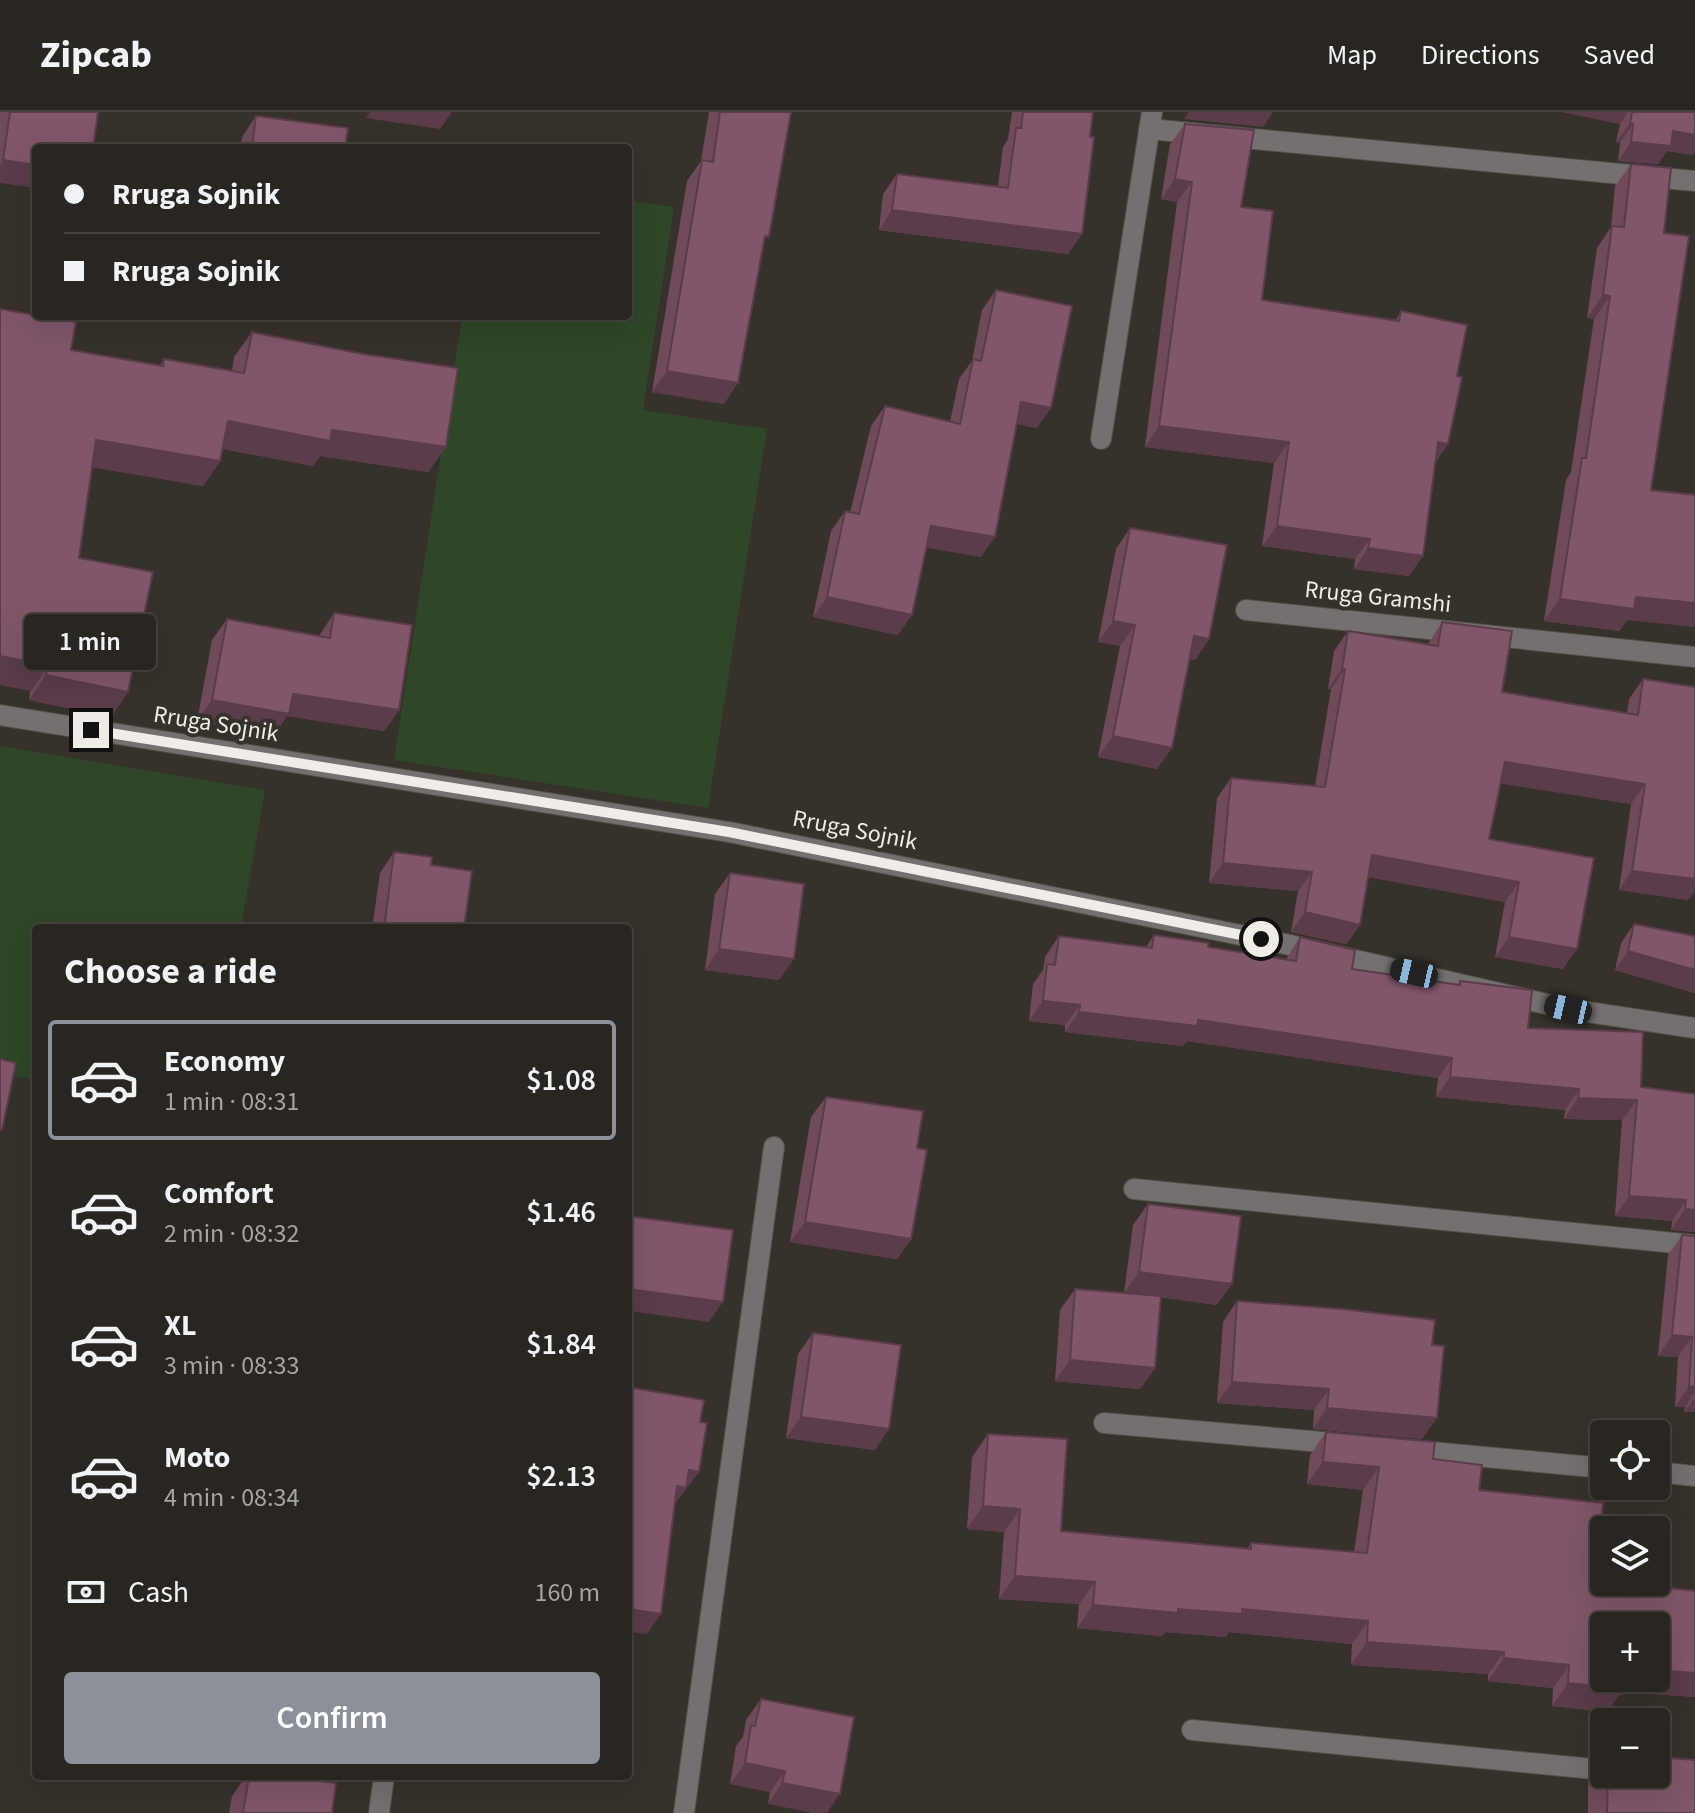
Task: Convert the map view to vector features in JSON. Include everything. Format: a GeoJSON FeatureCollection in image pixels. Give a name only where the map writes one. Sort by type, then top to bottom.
{"type":"FeatureCollection","features":[{"type":"Feature","properties":{"kind":"street"},"geometry":{"type":"LineString","coordinates":[[1101,439],[1150,120],[1695,181]]}},
{"type":"Feature","properties":{"kind":"street","name":"Rruga Gramshi"},"geometry":{"type":"LineString","coordinates":[[1246,610],[1695,657]]}},
{"type":"Feature","properties":{"kind":"street","name":"Rruga Sojnik"},"geometry":{"type":"LineString","coordinates":[[0,715],[729,832],[1290,945],[1568,1009],[1695,1028]]}},
{"type":"Feature","properties":{"kind":"street"},"geometry":{"type":"LineString","coordinates":[[684,1813],[774,1147]]}},
{"type":"Feature","properties":{"kind":"street"},"geometry":{"type":"LineString","coordinates":[[1134,1189],[1695,1245]]}},
{"type":"Feature","properties":{"kind":"street"},"geometry":{"type":"LineString","coordinates":[[1104,1423],[1590,1467]]}},
{"type":"Feature","properties":{"kind":"street"},"geometry":{"type":"LineString","coordinates":[[1670,1473],[1695,1476]]}},
{"type":"Feature","properties":{"kind":"street"},"geometry":{"type":"LineString","coordinates":[[1192,1730],[1590,1769]]}},
{"type":"Feature","properties":{"kind":"street"},"geometry":{"type":"LineString","coordinates":[[379,1813],[383,1780]]}},
{"type":"Feature","properties":{"kind":"green space"},"geometry":{"type":"Polygon","coordinates":[[[632,201],[674,207],[643,410],[767,429],[708,808],[394,760],[461,320],[632,320],[632,201]]]}},
{"type":"Feature","properties":{"kind":"green space"},"geometry":{"type":"Polygon","coordinates":[[[0,746],[265,790],[242,924],[32,924],[32,1079],[0,1074],[0,746]]]}},
{"type":"Feature","properties":{"kind":"building"},"geometry":{"type":"Polygon","coordinates":[[[10,112],[98,112],[94,144],[32,144],[32,164],[3,160],[10,112]]]}},
{"type":"Feature","properties":{"kind":"building"},"geometry":{"type":"Polygon","coordinates":[[[720,112],[791,112],[769,237],[765,236],[738,383],[667,371],[702,160],[713,162],[720,112]]]}},
{"type":"Feature","properties":{"kind":"building"},"geometry":{"type":"Polygon","coordinates":[[[1023,112],[1093,112],[1090,137],[1094,137],[1082,234],[892,210],[897,174],[1008,188],[1016,128],[1021,128],[1023,112]]]}},
{"type":"Feature","properties":{"kind":"building"},"geometry":{"type":"Polygon","coordinates":[[[1632,112],[1695,112],[1695,135],[1673,131],[1671,146],[1631,142],[1632,112]]]}},
{"type":"Feature","properties":{"kind":"building"},"geometry":{"type":"Polygon","coordinates":[[[256,116],[348,128],[346,144],[252,144],[256,116]]]}},
{"type":"Feature","properties":{"kind":"building"},"geometry":{"type":"Polygon","coordinates":[[[1185,124],[1254,130],[1241,207],[1273,211],[1262,300],[1399,321],[1401,311],[1467,325],[1457,376],[1462,377],[1448,444],[1438,442],[1423,556],[1368,548],[1370,539],[1277,526],[1289,442],[1159,426],[1192,182],[1175,179],[1185,124]]]}},
{"type":"Feature","properties":{"kind":"building"},"geometry":{"type":"Polygon","coordinates":[[[1631,164],[1671,168],[1664,233],[1689,236],[1651,490],[1695,495],[1695,603],[1636,597],[1634,609],[1560,599],[1582,458],[1586,458],[1610,296],[1603,295],[1612,226],[1624,227],[1631,164]]]}},
{"type":"Feature","properties":{"kind":"building"},"geometry":{"type":"Polygon","coordinates":[[[996,290],[1072,306],[1051,408],[1021,402],[995,537],[931,526],[912,615],[827,597],[845,511],[859,514],[885,406],[960,424],[973,359],[981,361],[996,290]]]}},
{"type":"Feature","properties":{"kind":"building"},"geometry":{"type":"Polygon","coordinates":[[[0,309],[32,314],[32,320],[76,322],[71,350],[163,366],[164,359],[244,373],[252,332],[363,354],[458,368],[446,447],[332,430],[330,441],[228,421],[220,461],[96,440],[79,558],[153,572],[128,692],[46,675],[48,666],[0,656],[0,309]]]}},
{"type":"Feature","properties":{"kind":"building"},"geometry":{"type":"Polygon","coordinates":[[[1130,528],[1227,545],[1209,639],[1194,636],[1172,748],[1113,736],[1135,625],[1113,621],[1130,528]]]}},
{"type":"Feature","properties":{"kind":"building"},"geometry":{"type":"Polygon","coordinates":[[[334,613],[412,625],[399,710],[293,694],[289,714],[212,700],[227,619],[330,638],[334,613]]]}},
{"type":"Feature","properties":{"kind":"building"},"geometry":{"type":"Polygon","coordinates":[[[1442,622],[1512,631],[1502,692],[1638,715],[1643,679],[1695,687],[1695,879],[1632,871],[1645,784],[1505,762],[1489,839],[1594,858],[1577,949],[1509,937],[1519,882],[1372,855],[1360,925],[1305,912],[1312,872],[1223,863],[1231,778],[1325,787],[1345,669],[1342,669],[1348,631],[1438,646],[1442,622]]]}},
{"type":"Feature","properties":{"kind":"building"},"geometry":{"type":"Polygon","coordinates":[[[394,852],[432,857],[431,865],[472,871],[465,924],[385,924],[394,852]]]}},
{"type":"Feature","properties":{"kind":"building"},"geometry":{"type":"Polygon","coordinates":[[[730,873],[804,884],[794,959],[719,949],[730,873]]]}},
{"type":"Feature","properties":{"kind":"building"},"geometry":{"type":"Polygon","coordinates":[[[1634,924],[1695,936],[1695,970],[1628,951],[1634,924]]]}},
{"type":"Feature","properties":{"kind":"building"},"geometry":{"type":"Polygon","coordinates":[[[1154,935],[1296,961],[1300,937],[1355,950],[1352,969],[1460,985],[1460,981],[1532,990],[1528,1028],[1643,1032],[1641,1087],[1695,1094],[1695,1210],[1685,1209],[1686,1200],[1629,1196],[1637,1100],[1578,1098],[1579,1089],[1450,1077],[1452,1058],[1198,1020],[1197,1026],[1079,1012],[1080,1005],[1043,1001],[1047,964],[1055,965],[1059,936],[1152,948],[1154,935]]]}},
{"type":"Feature","properties":{"kind":"building"},"geometry":{"type":"Polygon","coordinates":[[[0,1059],[16,1063],[2,1130],[0,1129],[0,1059]]]}},
{"type":"Feature","properties":{"kind":"building"},"geometry":{"type":"Polygon","coordinates":[[[826,1097],[923,1111],[917,1148],[927,1150],[911,1239],[805,1222],[826,1097]]]}},
{"type":"Feature","properties":{"kind":"building"},"geometry":{"type":"Polygon","coordinates":[[[1148,1204],[1241,1216],[1232,1284],[1139,1272],[1148,1204]]]}},
{"type":"Feature","properties":{"kind":"building"},"geometry":{"type":"Polygon","coordinates":[[[632,1217],[733,1230],[723,1302],[632,1290],[632,1217]]]}},
{"type":"Feature","properties":{"kind":"building"},"geometry":{"type":"Polygon","coordinates":[[[1682,1235],[1695,1236],[1695,1387],[1689,1386],[1692,1337],[1672,1335],[1682,1235]]]}},
{"type":"Feature","properties":{"kind":"building"},"geometry":{"type":"Polygon","coordinates":[[[1075,1289],[1161,1296],[1155,1368],[1070,1360],[1075,1289]]]}},
{"type":"Feature","properties":{"kind":"building"},"geometry":{"type":"Polygon","coordinates":[[[1237,1301],[1435,1320],[1432,1345],[1444,1346],[1437,1418],[1327,1408],[1329,1389],[1232,1382],[1237,1301]]]}},
{"type":"Feature","properties":{"kind":"building"},"geometry":{"type":"Polygon","coordinates":[[[813,1333],[901,1345],[889,1429],[801,1417],[813,1333]]]}},
{"type":"Feature","properties":{"kind":"building"},"geometry":{"type":"Polygon","coordinates":[[[632,1388],[704,1400],[700,1422],[707,1423],[699,1472],[689,1470],[686,1488],[677,1486],[661,1614],[632,1610],[632,1388]]]}},
{"type":"Feature","properties":{"kind":"building"},"geometry":{"type":"Polygon","coordinates":[[[1326,1432],[1435,1442],[1433,1459],[1482,1465],[1479,1490],[1603,1503],[1602,1516],[1590,1516],[1590,1596],[1670,1596],[1670,1588],[1695,1591],[1695,1673],[1670,1671],[1670,1612],[1590,1612],[1590,1685],[1568,1683],[1569,1665],[1504,1658],[1504,1652],[1367,1642],[1368,1621],[1242,1609],[1242,1614],[1178,1609],[1178,1613],[1093,1605],[1095,1582],[1015,1576],[1020,1509],[983,1506],[988,1434],[1067,1439],[1061,1531],[1251,1549],[1251,1543],[1367,1553],[1379,1467],[1323,1462],[1326,1432]]]}},
{"type":"Feature","properties":{"kind":"building"},"geometry":{"type":"Polygon","coordinates":[[[761,1699],[854,1717],[840,1794],[782,1783],[785,1771],[745,1763],[751,1725],[755,1726],[761,1699]]]}},
{"type":"Feature","properties":{"kind":"building"},"geometry":{"type":"Polygon","coordinates":[[[1670,1758],[1695,1760],[1695,1813],[1607,1813],[1608,1788],[1670,1788],[1670,1758]]]}},
{"type":"Feature","properties":{"kind":"building"},"geometry":{"type":"Polygon","coordinates":[[[248,1780],[320,1780],[336,1783],[332,1813],[243,1813],[248,1780]]]}},
{"type":"Feature","properties":{"kind":"route"},"geometry":{"type":"LineString","coordinates":[[91,730],[729,832],[1261,939]]}}]}
